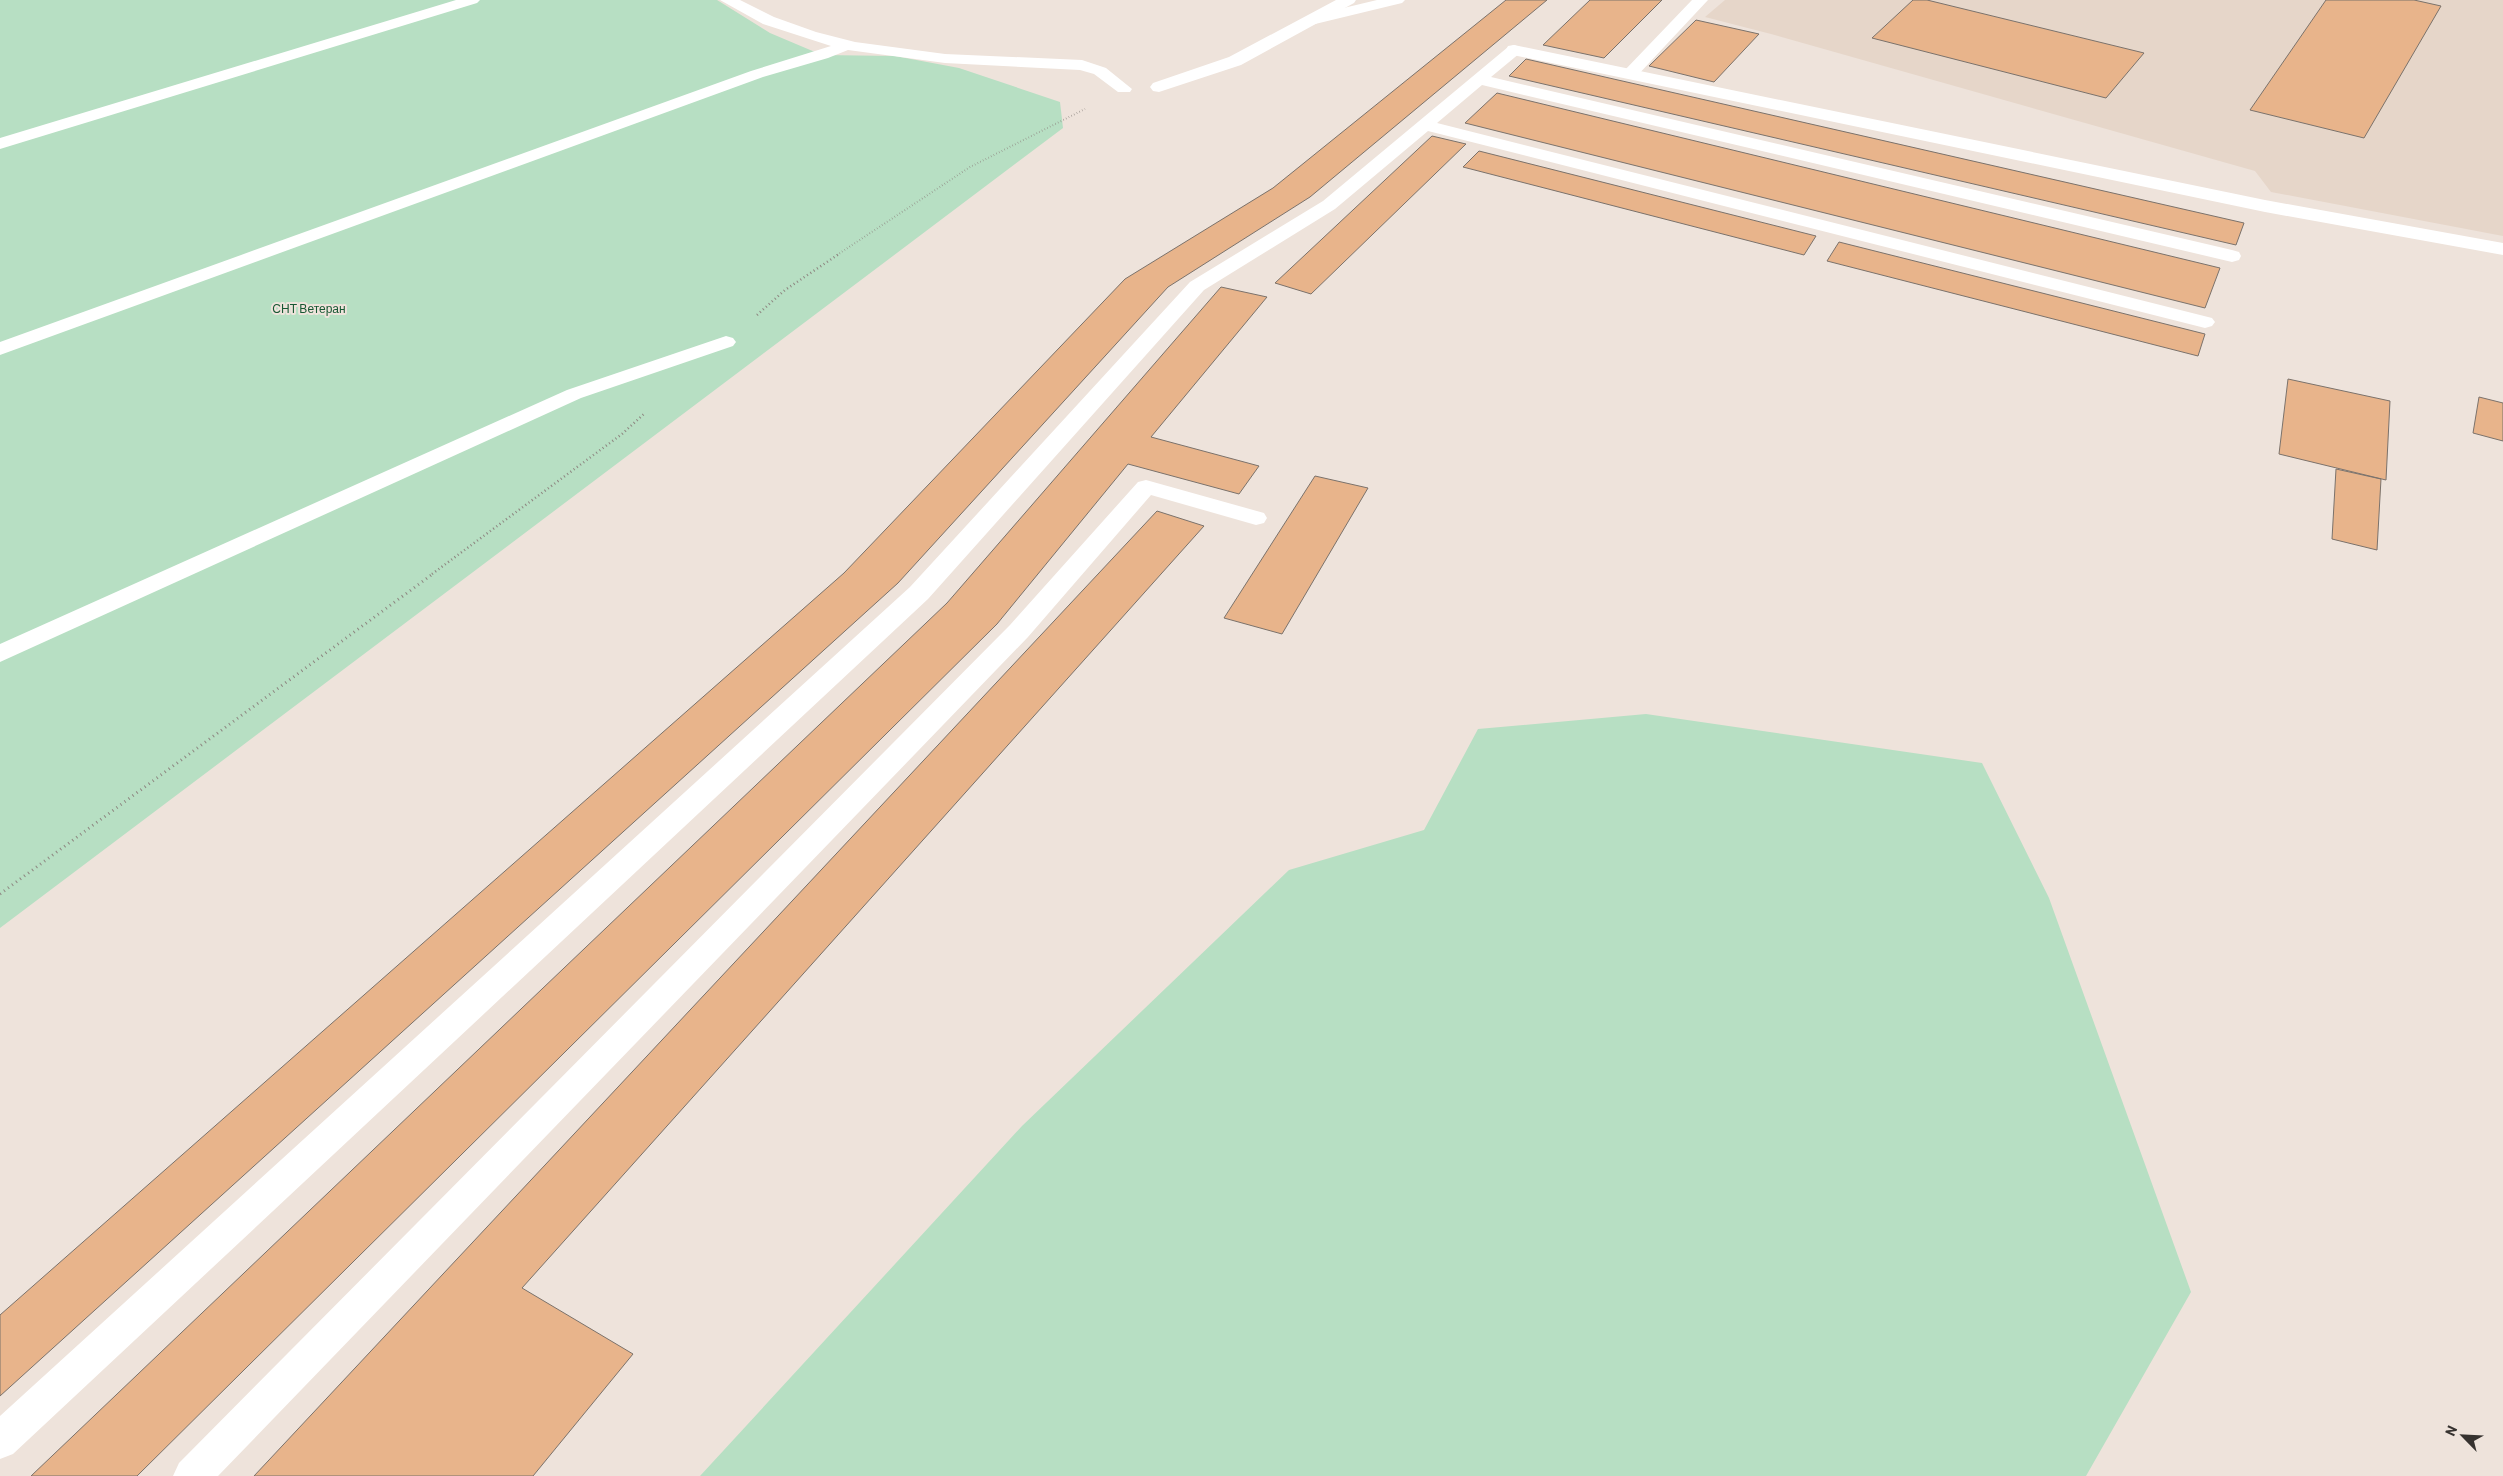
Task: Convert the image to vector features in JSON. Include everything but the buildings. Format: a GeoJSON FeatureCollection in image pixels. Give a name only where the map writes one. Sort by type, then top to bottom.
{"type":"FeatureCollection","features":[{"type":"Feature","properties":{"kind":"street"},"geometry":{"type":"LineString","coordinates":[[1159,87],[1234,61],[1348,0]]}},
{"type":"Feature","properties":{"kind":"street"},"geometry":{"type":"LineString","coordinates":[[1514,50],[2265,206],[2503,250]]}},
{"type":"Feature","properties":{"kind":"lane"},"geometry":{"type":"LineString","coordinates":[[0,144],[472,0]]}},
{"type":"Feature","properties":{"kind":"lane"},"geometry":{"type":"LineString","coordinates":[[728,0],[752,14],[829,43],[960,59],[1082,65],[1100,71],[1124,89]]}},
{"type":"Feature","properties":{"kind":"lane"},"geometry":{"type":"LineString","coordinates":[[1311,20],[1397,0]]}},
{"type":"Feature","properties":{"kind":"lane"},"geometry":{"type":"LineString","coordinates":[[1630,74],[1700,0]]}},
{"type":"Feature","properties":{"kind":"lane"},"geometry":{"type":"LineString","coordinates":[[0,348],[757,74],[822,55],[846,45]]}},
{"type":"Feature","properties":{"kind":"lane"},"geometry":{"type":"LineString","coordinates":[[0,1441],[919,593],[1197,286],[1329,205],[1514,50]]}},
{"type":"Feature","properties":{"kind":"lane"},"geometry":{"type":"LineString","coordinates":[[1478,80],[2232,256]]}},
{"type":"Feature","properties":{"kind":"lane"},"geometry":{"type":"LineString","coordinates":[[1425,124],[2205,322]]}},
{"type":"Feature","properties":{"kind":"lane"},"geometry":{"type":"LineString","coordinates":[[0,654],[574,394],[726,342]]}},
{"type":"Feature","properties":{"kind":"lane"},"geometry":{"type":"LineString","coordinates":[[192,1476],[1020,631],[1146,487],[1256,518]]}},
{"type":"Feature","properties":{"kind":"path"},"geometry":{"type":"LineString","coordinates":[[726,342],[785,290],[970,167],[1124,89]]}},
{"type":"Feature","properties":{"kind":"path"},"geometry":{"type":"LineString","coordinates":[[0,894],[614,440],[652,408]]}},
{"type":"Feature","properties":{"kind":"shaded area"},"geometry":{"type":"Polygon","coordinates":[[[1725,0],[2503,0],[2503,236],[2271,192],[2255,171],[1705,17],[1725,0]]]}},
{"type":"Feature","properties":{"kind":"green space","name":"СНТ Ветеран"},"geometry":{"type":"Polygon","coordinates":[[[0,0],[717,0],[770,33],[822,55],[895,56],[959,68],[1060,102],[1063,128],[0,928],[0,0]]]}},
{"type":"Feature","properties":{"kind":"green space"},"geometry":{"type":"Polygon","coordinates":[[[1646,714],[1982,763],[2049,898],[2191,1292],[2086,1476],[700,1476],[1022,1126],[1289,870],[1424,830],[1478,729],[1646,714]]]}}]}
